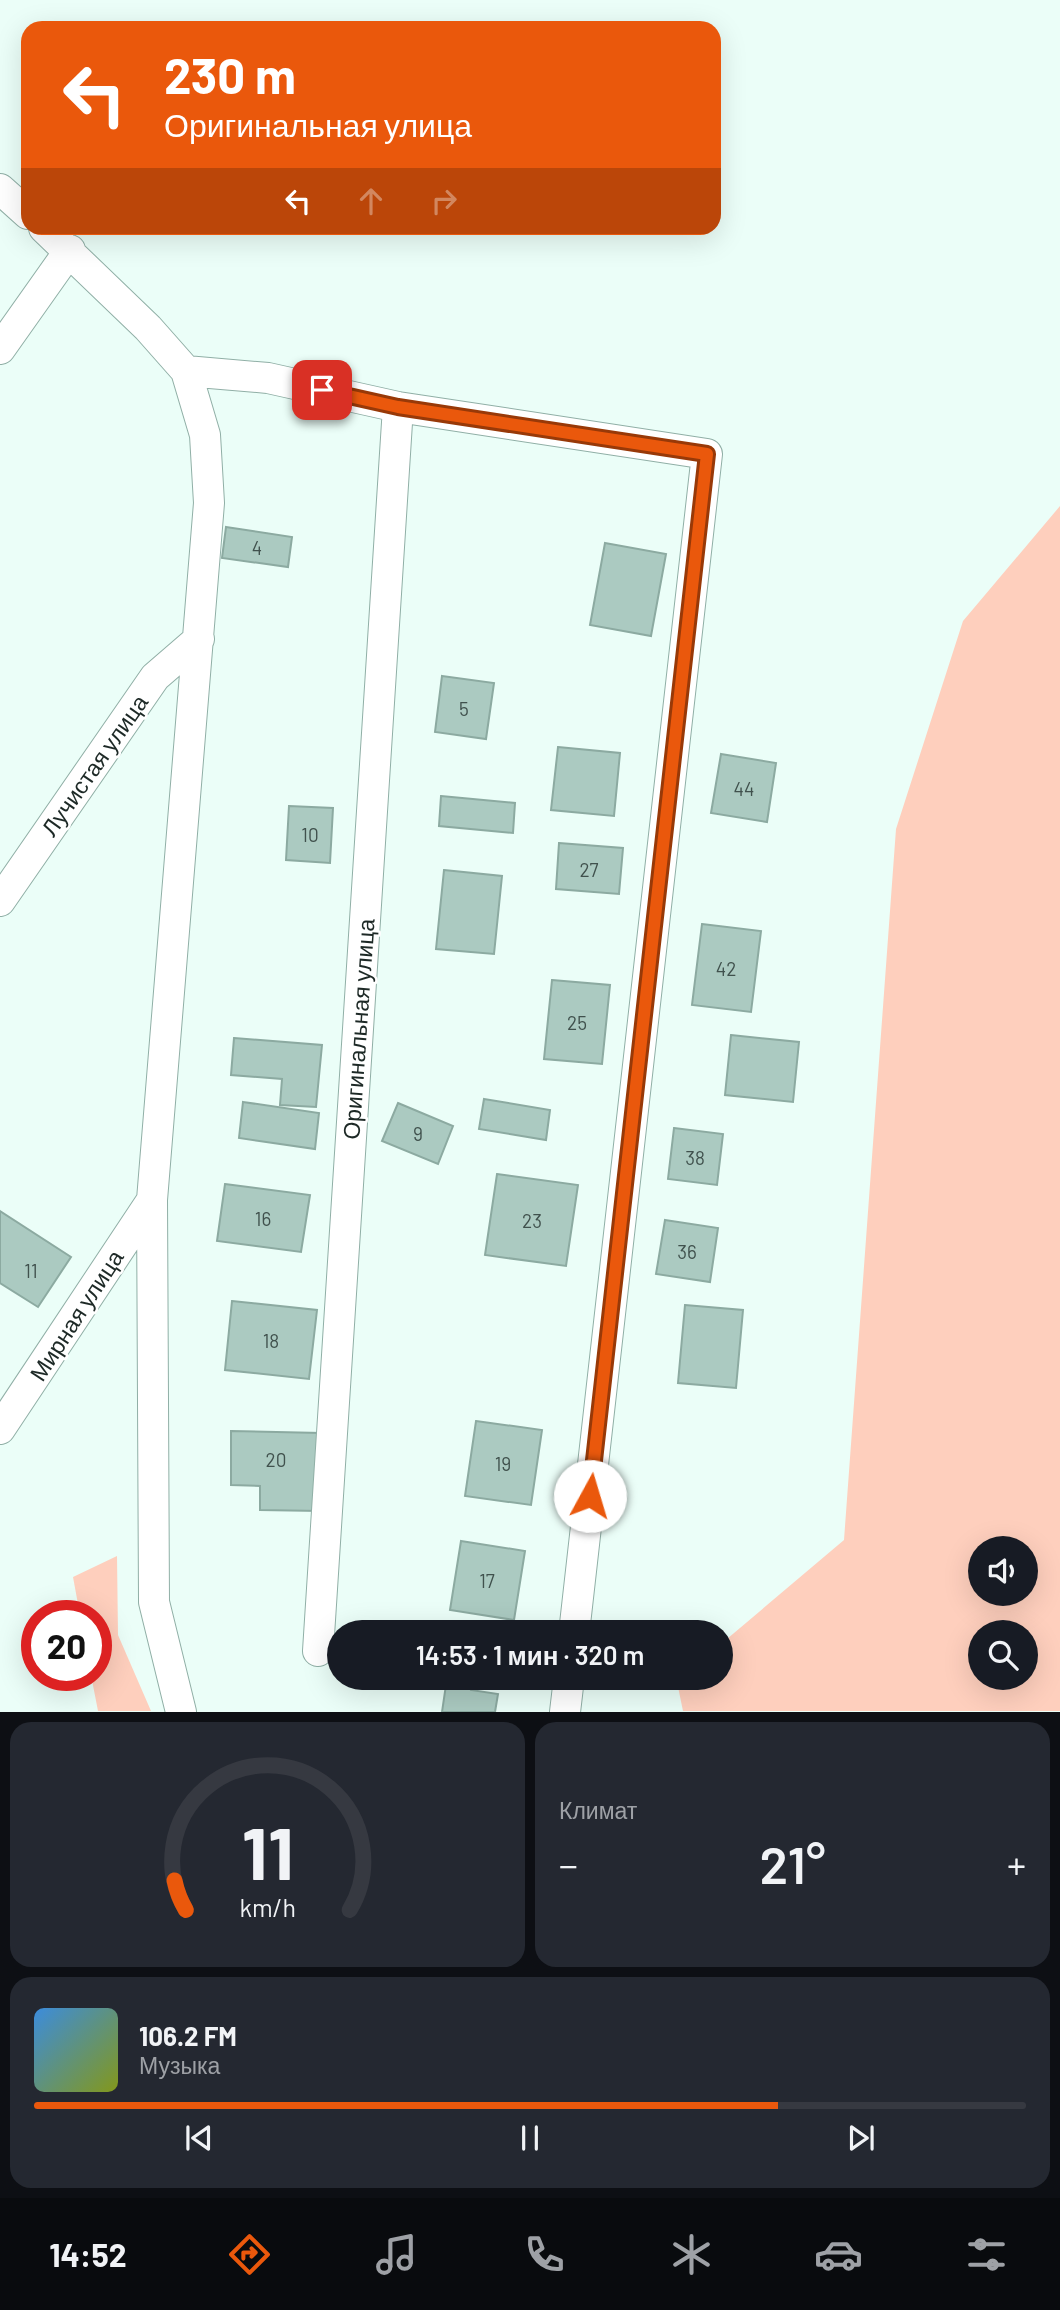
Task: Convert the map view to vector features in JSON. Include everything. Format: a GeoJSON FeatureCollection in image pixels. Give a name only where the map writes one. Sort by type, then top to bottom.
{"type":"FeatureCollection","features":[{"type":"Feature","properties":{"kind":"street"},"geometry":{"type":"LineString","coordinates":[[0,189],[21,208]]}},
{"type":"Feature","properties":{"kind":"street"},"geometry":{"type":"LineString","coordinates":[[52,235],[148,328],[186,372],[205,435],[209,503],[152,1200],[154,1602],[181,1712]]}},
{"type":"Feature","properties":{"kind":"street"},"geometry":{"type":"LineString","coordinates":[[0,349],[70,250]]}},
{"type":"Feature","properties":{"kind":"street"},"geometry":{"type":"LineString","coordinates":[[186,372],[268,378],[398,407],[707,454],[575,1620]]}},
{"type":"Feature","properties":{"kind":"street","name":"Оригинальная улица"},"geometry":{"type":"LineString","coordinates":[[318,1651],[398,407]]}},
{"type":"Feature","properties":{"kind":"street","name":"Лучистая улица"},"geometry":{"type":"LineString","coordinates":[[0,901],[155,677],[199,639]]}},
{"type":"Feature","properties":{"kind":"street","name":"Мирная улица"},"geometry":{"type":"LineString","coordinates":[[0,1430],[152,1200]]}},
{"type":"Feature","properties":{"kind":"street"},"geometry":{"type":"LineString","coordinates":[[565,1712],[568,1690]]}},
{"type":"Feature","properties":{"kind":"shaded area"},"geometry":{"type":"Polygon","coordinates":[[[1060,506],[1060,1711],[683,1711],[679,1690],[733,1690],[733,1634],[844,1540],[896,829],[963,621],[1060,506]]]}},
{"type":"Feature","properties":{"kind":"shaded area"},"geometry":{"type":"Polygon","coordinates":[[[117,1556],[118,1635],[151,1711],[98,1711],[94,1691],[112,1691],[112,1600],[77,1600],[73,1577],[117,1556]]]}},
{"type":"Feature","properties":{"kind":"building"},"geometry":{"type":"Polygon","coordinates":[[[226,527],[292,537],[288,567],[222,558],[226,527]]]}},
{"type":"Feature","properties":{"kind":"building"},"geometry":{"type":"Polygon","coordinates":[[[605,543],[666,554],[651,636],[590,625],[605,543]]]}},
{"type":"Feature","properties":{"kind":"building"},"geometry":{"type":"Polygon","coordinates":[[[442,676],[494,683],[486,739],[435,732],[442,676]]]}},
{"type":"Feature","properties":{"kind":"building"},"geometry":{"type":"Polygon","coordinates":[[[558,747],[620,753],[614,816],[551,810],[558,747]]]}},
{"type":"Feature","properties":{"kind":"building"},"geometry":{"type":"Polygon","coordinates":[[[721,754],[776,763],[767,822],[711,813],[721,754]]]}},
{"type":"Feature","properties":{"kind":"building"},"geometry":{"type":"Polygon","coordinates":[[[441,796],[515,803],[513,833],[439,826],[441,796]]]}},
{"type":"Feature","properties":{"kind":"building"},"geometry":{"type":"Polygon","coordinates":[[[289,806],[333,808],[330,863],[286,860],[289,806]]]}},
{"type":"Feature","properties":{"kind":"building"},"geometry":{"type":"Polygon","coordinates":[[[559,843],[623,848],[619,894],[556,889],[559,843]]]}},
{"type":"Feature","properties":{"kind":"building"},"geometry":{"type":"Polygon","coordinates":[[[444,870],[502,876],[494,954],[436,949],[444,870]]]}},
{"type":"Feature","properties":{"kind":"building"},"geometry":{"type":"Polygon","coordinates":[[[702,924],[761,931],[751,1012],[692,1005],[702,924]]]}},
{"type":"Feature","properties":{"kind":"building"},"geometry":{"type":"Polygon","coordinates":[[[552,980],[610,985],[602,1064],[544,1059],[552,980]]]}},
{"type":"Feature","properties":{"kind":"building"},"geometry":{"type":"Polygon","coordinates":[[[731,1035],[799,1042],[793,1102],[725,1095],[731,1035]]]}},
{"type":"Feature","properties":{"kind":"building"},"geometry":{"type":"Polygon","coordinates":[[[234,1038],[322,1045],[316,1107],[280,1105],[282,1079],[231,1075],[234,1038]]]}},
{"type":"Feature","properties":{"kind":"building"},"geometry":{"type":"Polygon","coordinates":[[[484,1099],[550,1110],[546,1140],[479,1129],[484,1099]]]}},
{"type":"Feature","properties":{"kind":"building"},"geometry":{"type":"Polygon","coordinates":[[[243,1102],[319,1113],[315,1149],[239,1138],[243,1102]]]}},
{"type":"Feature","properties":{"kind":"building"},"geometry":{"type":"Polygon","coordinates":[[[398,1103],[453,1126],[438,1164],[382,1141],[398,1103]]]}},
{"type":"Feature","properties":{"kind":"building"},"geometry":{"type":"Polygon","coordinates":[[[674,1128],[723,1134],[717,1185],[668,1179],[674,1128]]]}},
{"type":"Feature","properties":{"kind":"building"},"geometry":{"type":"Polygon","coordinates":[[[497,1174],[578,1185],[566,1266],[485,1255],[497,1174]]]}},
{"type":"Feature","properties":{"kind":"building"},"geometry":{"type":"Polygon","coordinates":[[[225,1184],[310,1195],[301,1252],[217,1241],[225,1184]]]}},
{"type":"Feature","properties":{"kind":"building"},"geometry":{"type":"Polygon","coordinates":[[[0,1211],[71,1257],[38,1307],[0,1283],[0,1211]]]}},
{"type":"Feature","properties":{"kind":"building"},"geometry":{"type":"Polygon","coordinates":[[[665,1220],[718,1228],[710,1282],[656,1274],[665,1220]]]}},
{"type":"Feature","properties":{"kind":"building"},"geometry":{"type":"Polygon","coordinates":[[[232,1301],[317,1310],[309,1379],[225,1370],[232,1301]]]}},
{"type":"Feature","properties":{"kind":"building"},"geometry":{"type":"Polygon","coordinates":[[[685,1305],[743,1310],[736,1388],[678,1383],[685,1305]]]}},
{"type":"Feature","properties":{"kind":"building"},"geometry":{"type":"Polygon","coordinates":[[[476,1421],[542,1430],[531,1505],[465,1496],[476,1421]]]}},
{"type":"Feature","properties":{"kind":"building"},"geometry":{"type":"Polygon","coordinates":[[[231,1431],[321,1433],[320,1511],[260,1510],[260,1486],[231,1485],[231,1431]]]}},
{"type":"Feature","properties":{"kind":"building"},"geometry":{"type":"Polygon","coordinates":[[[461,1541],[525,1551],[514,1620],[450,1610],[461,1541]]]}},
{"type":"Feature","properties":{"kind":"building"},"geometry":{"type":"Polygon","coordinates":[[[445,1690],[498,1694],[495,1712],[442,1712],[445,1690]]]}},
{"type":"Feature","properties":{"kind":"route"},"geometry":{"type":"LineString","coordinates":[[322,390],[398,407],[707,454],[590,1496]]}}]}
